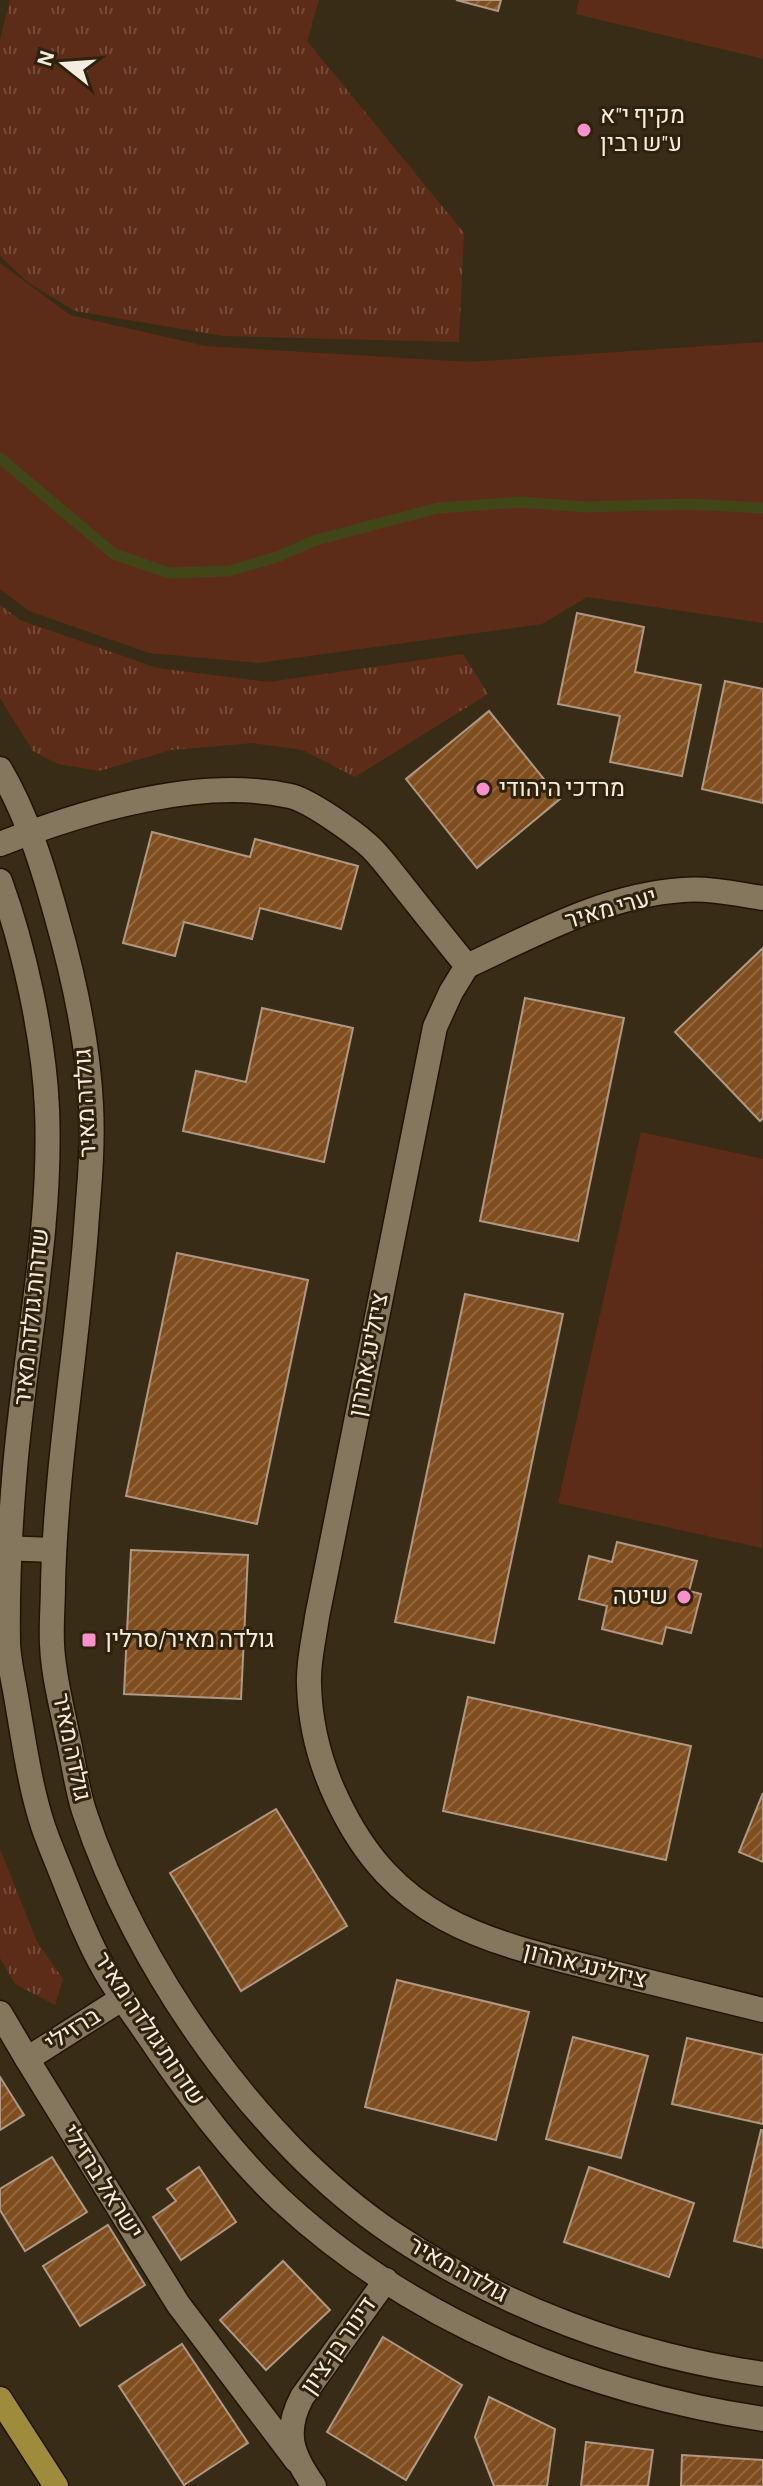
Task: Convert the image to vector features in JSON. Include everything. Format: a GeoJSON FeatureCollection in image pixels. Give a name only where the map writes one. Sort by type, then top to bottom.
{"type":"FeatureCollection","features":[{"type":"Feature","properties":{"kind":"main road"},"geometry":{"type":"LineString","coordinates":[[0,2399],[56,2486]]}},
{"type":"Feature","properties":{"kind":"street","name":"גולדה מאיר"},"geometry":{"type":"LineString","coordinates":[[0,769],[15,795],[46,878],[81,1028],[91,1104],[84,1265],[58,1470],[52,1646],[83,1808],[112,1882],[142,1946],[211,2050],[253,2105],[308,2165],[350,2202],[394,2234],[471,2280],[532,2310],[603,2337],[666,2356],[763,2374]]}},
{"type":"Feature","properties":{"kind":"street"},"geometry":{"type":"LineString","coordinates":[[0,844],[125,805],[185,792],[246,791],[293,796],[336,821],[370,846],[467,966]]}},
{"type":"Feature","properties":{"kind":"street","name":"שדרות גולדה מאיר"},"geometry":{"type":"LineString","coordinates":[[0,881],[22,955],[38,1035],[47,1107],[40,1261],[5,1548],[8,1649],[41,1821],[103,1967],[176,2076],[219,2132],[277,2197],[323,2236],[386,2280],[476,2331],[589,2379],[655,2399],[763,2419]]}},
{"type":"Feature","properties":{"kind":"street","name":"יערי מאיר"},"geometry":{"type":"LineString","coordinates":[[467,966],[577,915],[629,898],[684,889],[763,898]]}},
{"type":"Feature","properties":{"kind":"street","name":"ציזלינג אהרון"},"geometry":{"type":"LineString","coordinates":[[467,966],[435,1027],[317,1617],[308,1681],[313,1732],[327,1779],[365,1850],[403,1889],[442,1918],[509,1947],[763,2010]]}},
{"type":"Feature","properties":{"kind":"street"},"geometry":{"type":"LineString","coordinates":[[5,1548],[54,1550]]}},
{"type":"Feature","properties":{"kind":"street","name":"ברזילי"},"geometry":{"type":"LineString","coordinates":[[0,2013],[27,2059],[123,1998]]}},
{"type":"Feature","properties":{"kind":"street","name":"ישראל ברזילי"},"geometry":{"type":"LineString","coordinates":[[27,2059],[178,2304]]}},
{"type":"Feature","properties":{"kind":"street","name":"דינור בן-ציון"},"geometry":{"type":"LineString","coordinates":[[296,2460],[291,2434],[293,2413],[386,2280]]}},
{"type":"Feature","properties":{"kind":"street","name":"דינור בן-ציון"},"geometry":{"type":"LineString","coordinates":[[178,2304],[314,2486]]}},
{"type":"Feature","properties":{"kind":"green space"},"geometry":{"type":"Polygon","coordinates":[[[10,0],[319,0],[307,41],[464,233],[459,342],[224,336],[75,311],[29,283],[0,256],[0,40],[10,0]]]}},
{"type":"Feature","properties":{"kind":"green space"},"geometry":{"type":"Polygon","coordinates":[[[579,0],[763,0],[763,59],[576,14],[579,0]]]}},
{"type":"Feature","properties":{"kind":"green space"},"geometry":{"type":"Polygon","coordinates":[[[0,263],[70,315],[205,346],[470,362],[763,342],[763,623],[587,597],[542,624],[258,663],[149,653],[29,611],[0,589],[0,263]]]}},
{"type":"Feature","properties":{"kind":"green space"},"geometry":{"type":"Polygon","coordinates":[[[0,605],[20,620],[157,668],[269,682],[463,654],[488,694],[355,777],[303,750],[253,743],[171,750],[99,771],[58,764],[33,751],[0,698],[0,605]]]}},
{"type":"Feature","properties":{"kind":"green space"},"geometry":{"type":"Polygon","coordinates":[[[641,1132],[763,1159],[762,1548],[558,1503],[641,1132]]]}},
{"type":"Feature","properties":{"kind":"green space"},"geometry":{"type":"Polygon","coordinates":[[[0,1849],[37,1942],[63,1979],[55,2005],[15,1984],[0,1958],[0,1849]]]}},
{"type":"Feature","properties":{"kind":"building"},"geometry":{"type":"Polygon","coordinates":[[[456,0],[501,0],[498,11],[456,0]]]}},
{"type":"Feature","properties":{"kind":"building"},"geometry":{"type":"Polygon","coordinates":[[[577,613],[644,627],[635,672],[701,685],[682,776],[610,762],[620,716],[558,704],[577,613]]]}},
{"type":"Feature","properties":{"kind":"building"},"geometry":{"type":"Polygon","coordinates":[[[725,681],[763,689],[763,803],[702,789],[725,681]]]}},
{"type":"Feature","properties":{"kind":"building","name":"מרדכי היהודי"},"geometry":{"type":"Polygon","coordinates":[[[489,711],[560,799],[477,868],[406,779],[489,711]]]}},
{"type":"Feature","properties":{"kind":"building"},"geometry":{"type":"Polygon","coordinates":[[[152,832],[250,857],[255,839],[358,866],[341,929],[260,908],[252,939],[184,922],[175,956],[123,943],[152,832]]]}},
{"type":"Feature","properties":{"kind":"building"},"geometry":{"type":"Polygon","coordinates":[[[763,948],[763,1118],[760,1121],[675,1032],[763,948]]]}},
{"type":"Feature","properties":{"kind":"building"},"geometry":{"type":"Polygon","coordinates":[[[525,998],[624,1018],[578,1241],[480,1221],[525,998]]]}},
{"type":"Feature","properties":{"kind":"building"},"geometry":{"type":"Polygon","coordinates":[[[262,1008],[353,1028],[324,1162],[183,1131],[196,1071],[246,1082],[262,1008]]]}},
{"type":"Feature","properties":{"kind":"building"},"geometry":{"type":"Polygon","coordinates":[[[177,1253],[308,1280],[257,1524],[126,1496],[177,1253]]]}},
{"type":"Feature","properties":{"kind":"building"},"geometry":{"type":"Polygon","coordinates":[[[465,1294],[563,1314],[494,1643],[395,1622],[465,1294]]]}},
{"type":"Feature","properties":{"kind":"building"},"geometry":{"type":"Polygon","coordinates":[[[617,1542],[697,1561],[689,1591],[701,1594],[691,1633],[666,1627],[662,1644],[602,1629],[607,1606],[579,1599],[589,1556],[612,1562],[617,1542]]]}},
{"type":"Feature","properties":{"kind":"building"},"geometry":{"type":"Polygon","coordinates":[[[131,1550],[248,1555],[241,1699],[124,1694],[131,1550]]]}},
{"type":"Feature","properties":{"kind":"building"},"geometry":{"type":"Polygon","coordinates":[[[468,1697],[691,1746],[666,1860],[443,1811],[468,1697]]]}},
{"type":"Feature","properties":{"kind":"building"},"geometry":{"type":"Polygon","coordinates":[[[763,1793],[763,1862],[739,1852],[763,1793]]]}},
{"type":"Feature","properties":{"kind":"building"},"geometry":{"type":"Polygon","coordinates":[[[276,1809],[347,1926],[241,1991],[170,1873],[276,1809]]]}},
{"type":"Feature","properties":{"kind":"building"},"geometry":{"type":"Polygon","coordinates":[[[397,1980],[529,2012],[496,2140],[365,2107],[397,1980]]]}},
{"type":"Feature","properties":{"kind":"building"},"geometry":{"type":"Polygon","coordinates":[[[573,2037],[648,2056],[621,2158],[546,2139],[573,2037]]]}},
{"type":"Feature","properties":{"kind":"building"},"geometry":{"type":"Polygon","coordinates":[[[687,2038],[763,2055],[763,2124],[672,2104],[687,2038]]]}},
{"type":"Feature","properties":{"kind":"building"},"geometry":{"type":"Polygon","coordinates":[[[0,2077],[24,2115],[0,2130],[0,2077]]]}},
{"type":"Feature","properties":{"kind":"building"},"geometry":{"type":"Polygon","coordinates":[[[763,2130],[763,2248],[734,2241],[763,2130]]]}},
{"type":"Feature","properties":{"kind":"building"},"geometry":{"type":"Polygon","coordinates":[[[52,2157],[87,2212],[25,2251],[0,2210],[0,2189],[52,2157]]]}},
{"type":"Feature","properties":{"kind":"building"},"geometry":{"type":"Polygon","coordinates":[[[199,2167],[236,2222],[181,2260],[153,2217],[176,2201],[167,2189],[199,2167]]]}},
{"type":"Feature","properties":{"kind":"building"},"geometry":{"type":"Polygon","coordinates":[[[589,2167],[694,2203],[669,2277],[564,2242],[589,2167]]]}},
{"type":"Feature","properties":{"kind":"building"},"geometry":{"type":"Polygon","coordinates":[[[108,2225],[145,2285],[80,2326],[43,2266],[108,2225]]]}},
{"type":"Feature","properties":{"kind":"building"},"geometry":{"type":"Polygon","coordinates":[[[283,2261],[330,2310],[266,2370],[220,2320],[283,2261]]]}},
{"type":"Feature","properties":{"kind":"building"},"geometry":{"type":"Polygon","coordinates":[[[383,2337],[462,2385],[406,2480],[327,2432],[383,2337]]]}},
{"type":"Feature","properties":{"kind":"building"},"geometry":{"type":"Polygon","coordinates":[[[182,2344],[248,2443],[184,2485],[119,2386],[182,2344]]]}},
{"type":"Feature","properties":{"kind":"building"},"geometry":{"type":"Polygon","coordinates":[[[489,2397],[555,2429],[547,2486],[494,2486],[475,2437],[489,2397]]]}},
{"type":"Feature","properties":{"kind":"building"},"geometry":{"type":"Polygon","coordinates":[[[586,2442],[653,2450],[648,2486],[581,2486],[586,2442]]]}},
{"type":"Feature","properties":{"kind":"building"},"geometry":{"type":"Polygon","coordinates":[[[682,2455],[763,2460],[763,2486],[681,2486],[682,2455]]]}},
{"type":"Feature","properties":{"kind":"waterway"},"geometry":{"type":"LineString","coordinates":[[0,458],[114,554],[169,573],[229,571],[277,557],[316,540],[438,508],[521,502],[585,507],[690,504],[763,508]]}},
{"type":"Feature","properties":{"kind":"place","name":"מקיף י\"א ע\"ש רבין"},"geometry":{"type":"Point","coordinates":[584,130]}},
{"type":"Feature","properties":{"kind":"place","name":"מרדכי היהודי"},"geometry":{"type":"Point","coordinates":[483,789]}},
{"type":"Feature","properties":{"kind":"place","name":"שיטה"},"geometry":{"type":"Point","coordinates":[684,1597]}},
{"type":"Feature","properties":{"kind":"place","name":"גולדה מאיר/סרלין"},"geometry":{"type":"Point","coordinates":[89,1640]}}]}
